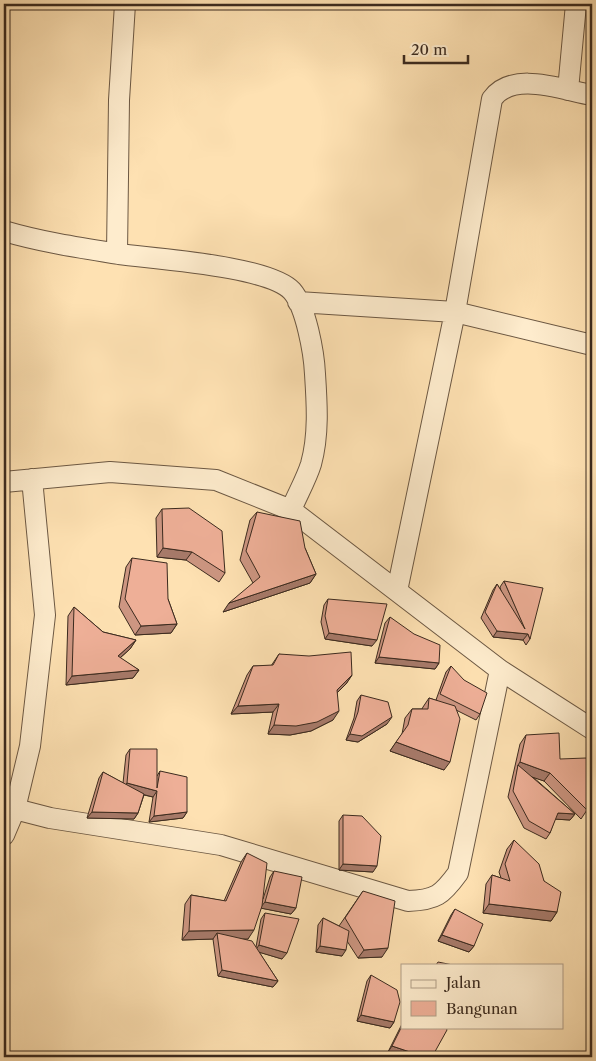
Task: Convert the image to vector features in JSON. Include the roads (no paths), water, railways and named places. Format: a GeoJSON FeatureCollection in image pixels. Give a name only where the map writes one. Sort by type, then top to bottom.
{"type":"FeatureCollection","features":[{"type":"Feature","properties":{"kind":"street"},"geometry":{"type":"LineString","coordinates":[[117,254],[119,100],[125,4]]}},
{"type":"Feature","properties":{"kind":"street"},"geometry":{"type":"LineString","coordinates":[[568,90],[576,4]]}},
{"type":"Feature","properties":{"kind":"street"},"geometry":{"type":"LineString","coordinates":[[397,591],[456,312],[492,99],[497,92],[506,86],[515,84],[533,84],[592,94]]}},
{"type":"Feature","properties":{"kind":"street"},"geometry":{"type":"LineString","coordinates":[[4,230],[25,237],[117,254],[253,273],[279,282],[292,291],[298,302],[315,358],[318,420],[310,465],[291,510]]}},
{"type":"Feature","properties":{"kind":"street"},"geometry":{"type":"LineString","coordinates":[[298,302],[456,312],[592,345]]}},
{"type":"Feature","properties":{"kind":"street"},"geometry":{"type":"LineString","coordinates":[[4,482],[110,472],[216,480],[291,510],[500,670],[592,729]]}},
{"type":"Feature","properties":{"kind":"street"},"geometry":{"type":"LineString","coordinates":[[4,834],[16,809],[30,746],[46,615],[32,479]]}},
{"type":"Feature","properties":{"kind":"street"},"geometry":{"type":"LineString","coordinates":[[16,809],[50,818],[221,845],[408,901],[430,900],[446,890],[458,873],[500,670]]}}]}
